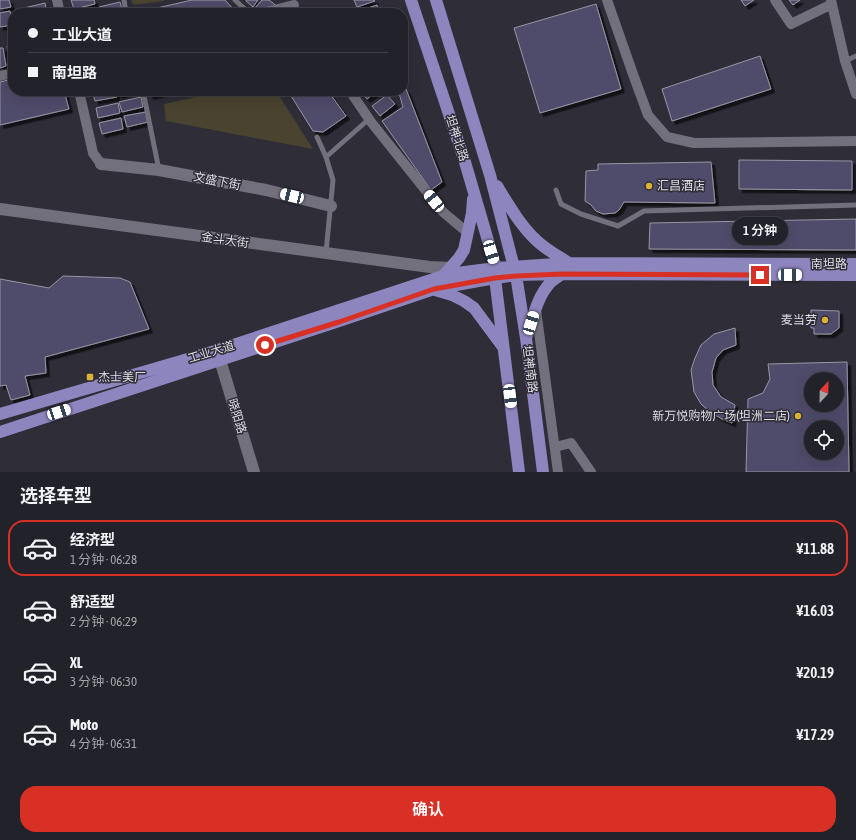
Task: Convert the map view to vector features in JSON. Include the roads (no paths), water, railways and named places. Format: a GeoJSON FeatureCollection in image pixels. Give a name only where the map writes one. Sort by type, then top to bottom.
{"type":"FeatureCollection","features":[{"type":"Feature","properties":{"kind":"main road","name":"坦神北路"},"geometry":{"type":"LineString","coordinates":[[411,0],[465,162],[496,273]]}},
{"type":"Feature","properties":{"kind":"main road","name":"坦神北路"},"geometry":{"type":"LineString","coordinates":[[436,0],[490,174],[515,271]]}},
{"type":"Feature","properties":{"kind":"main road"},"geometry":{"type":"LineString","coordinates":[[490,174],[524,227],[536,240],[551,252],[569,263]]}},
{"type":"Feature","properties":{"kind":"main road"},"geometry":{"type":"LineString","coordinates":[[447,272],[464,250],[472,213],[473,189]]}},
{"type":"Feature","properties":{"kind":"main road","name":"南坦路"},"geometry":{"type":"LineString","coordinates":[[496,273],[569,263],[856,264]]}},
{"type":"Feature","properties":{"kind":"main road","name":"南坦路"},"geometry":{"type":"LineString","coordinates":[[515,271],[562,274],[856,275]]}},
{"type":"Feature","properties":{"kind":"main road","name":"坦神南路"},"geometry":{"type":"LineString","coordinates":[[515,271],[526,338],[543,472]]}},
{"type":"Feature","properties":{"kind":"main road","name":"工业大道"},"geometry":{"type":"LineString","coordinates":[[0,414],[215,351],[447,272],[449,274],[496,273]]}},
{"type":"Feature","properties":{"kind":"main road","name":"坦神南路"},"geometry":{"type":"LineString","coordinates":[[496,273],[504,350],[520,472]]}},
{"type":"Feature","properties":{"kind":"main road","name":"工业大道"},"geometry":{"type":"LineString","coordinates":[[0,432],[339,322],[434,289],[496,273]]}},
{"type":"Feature","properties":{"kind":"main road"},"geometry":{"type":"LineString","coordinates":[[526,338],[543,292],[551,282],[562,274]]}},
{"type":"Feature","properties":{"kind":"main road"},"geometry":{"type":"LineString","coordinates":[[434,289],[452,295],[474,308],[504,350]]}},
{"type":"Feature","properties":{"kind":"street"},"geometry":{"type":"LineString","coordinates":[[607,0],[648,115],[667,137],[694,143],[856,141]]}},
{"type":"Feature","properties":{"kind":"street"},"geometry":{"type":"LineString","coordinates":[[775,0],[791,24],[832,2],[845,61],[854,79],[856,94]]}},
{"type":"Feature","properties":{"kind":"street"},"geometry":{"type":"LineString","coordinates":[[80,96],[93,153],[102,164]]}},
{"type":"Feature","properties":{"kind":"street"},"geometry":{"type":"LineString","coordinates":[[353,96],[369,119],[443,212],[468,233]]}},
{"type":"Feature","properties":{"kind":"street","name":"文盛下街"},"geometry":{"type":"LineString","coordinates":[[102,164],[159,170],[266,190],[331,206]]}},
{"type":"Feature","properties":{"kind":"street","name":"金斗大街"},"geometry":{"type":"LineString","coordinates":[[0,209],[430,267],[447,272]]}},
{"type":"Feature","properties":{"kind":"street"},"geometry":{"type":"LineString","coordinates":[[536,308],[558,472]]}},
{"type":"Feature","properties":{"kind":"street","name":"晓阳路"},"geometry":{"type":"LineString","coordinates":[[220,360],[254,472]]}},
{"type":"Feature","properties":{"kind":"street"},"geometry":{"type":"LineString","coordinates":[[555,447],[571,443],[590,472]]}},
{"type":"Feature","properties":{"kind":"lane"},"geometry":{"type":"LineString","coordinates":[[235,0],[244,8]]}},
{"type":"Feature","properties":{"kind":"lane"},"geometry":{"type":"LineString","coordinates":[[845,61],[856,56]]}},
{"type":"Feature","properties":{"kind":"lane"},"geometry":{"type":"LineString","coordinates":[[144,96],[159,170]]}},
{"type":"Feature","properties":{"kind":"lane"},"geometry":{"type":"LineString","coordinates":[[326,157],[369,119]]}},
{"type":"Feature","properties":{"kind":"lane"},"geometry":{"type":"LineString","coordinates":[[317,137],[326,157],[333,180],[326,253]]}},
{"type":"Feature","properties":{"kind":"lane"},"geometry":{"type":"LineString","coordinates":[[556,190],[561,204],[581,214],[618,226],[644,211],[856,205]]}},
{"type":"Feature","properties":{"kind":"place","name":"汇昌酒店"},"geometry":{"type":"Point","coordinates":[649,186]}},
{"type":"Feature","properties":{"kind":"place","name":"麦当劳"},"geometry":{"type":"Point","coordinates":[825,320]}},
{"type":"Feature","properties":{"kind":"place","name":"杰士美厂"},"geometry":{"type":"Point","coordinates":[90,377]}},
{"type":"Feature","properties":{"kind":"place","name":"新万悦购物广场(坦洲二店)"},"geometry":{"type":"Point","coordinates":[798,416]}}]}
